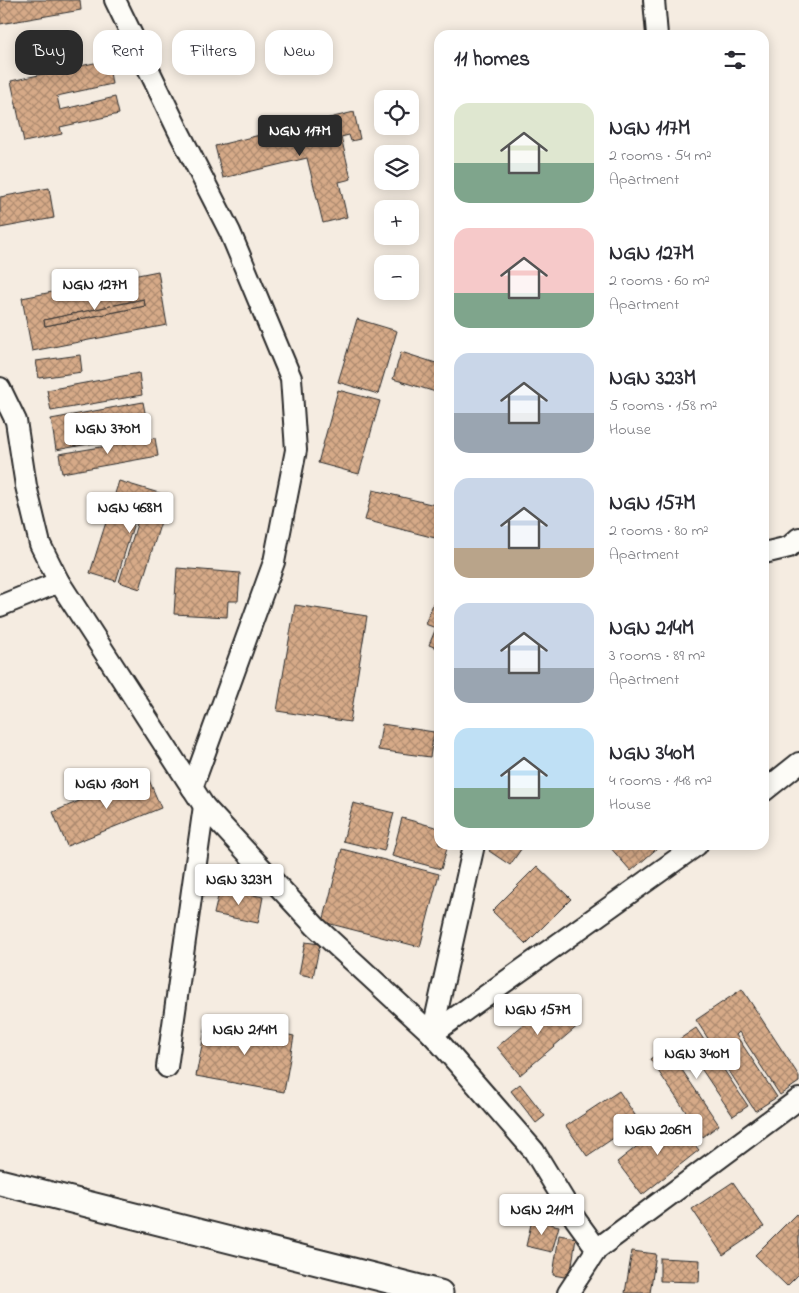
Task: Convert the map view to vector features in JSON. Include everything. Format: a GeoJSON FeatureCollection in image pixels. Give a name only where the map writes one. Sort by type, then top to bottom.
{"type":"FeatureCollection","features":[{"type":"Feature","properties":{"kind":"street"},"geometry":{"type":"LineString","coordinates":[[115,0],[230,232],[291,378],[296,450],[274,562],[192,788]]}},
{"type":"Feature","properties":{"kind":"street"},"geometry":{"type":"LineString","coordinates":[[654,0],[657,30]]}},
{"type":"Feature","properties":{"kind":"street"},"geometry":{"type":"LineString","coordinates":[[0,388],[16,421],[26,486],[40,544],[59,582],[204,806],[316,927],[432,1034],[534,1151],[576,1220],[597,1249]]}},
{"type":"Feature","properties":{"kind":"street"},"geometry":{"type":"LineString","coordinates":[[769,552],[789,547],[799,538]]}},
{"type":"Feature","properties":{"kind":"street"},"geometry":{"type":"LineString","coordinates":[[0,606],[59,582]]}},
{"type":"Feature","properties":{"kind":"street"},"geometry":{"type":"LineString","coordinates":[[769,787],[799,763]]}},
{"type":"Feature","properties":{"kind":"street"},"geometry":{"type":"LineString","coordinates":[[167,1067],[204,806]]}},
{"type":"Feature","properties":{"kind":"street"},"geometry":{"type":"LineString","coordinates":[[432,1034],[473,850]]}},
{"type":"Feature","properties":{"kind":"street"},"geometry":{"type":"LineString","coordinates":[[432,1034],[690,850]]}},
{"type":"Feature","properties":{"kind":"street"},"geometry":{"type":"LineString","coordinates":[[568,1293],[597,1249],[799,1099]]}},
{"type":"Feature","properties":{"kind":"street"},"geometry":{"type":"LineString","coordinates":[[0,1182],[440,1293]]}},
{"type":"Feature","properties":{"kind":"building"},"geometry":{"type":"Polygon","coordinates":[[[0,0],[80,0],[81,10],[0,24],[0,0]]]}},
{"type":"Feature","properties":{"kind":"building"},"geometry":{"type":"Polygon","coordinates":[[[93,63],[93,75],[110,75],[112,84],[57,96],[60,110],[115,97],[119,114],[60,127],[62,134],[24,142],[11,81],[39,75],[83,75],[83,65],[93,63]]]}},
{"type":"Feature","properties":{"kind":"building"},"geometry":{"type":"Polygon","coordinates":[[[354,112],[360,139],[351,141],[349,135],[341,137],[351,179],[339,182],[347,217],[323,223],[307,158],[223,178],[215,146],[354,112]]]}},
{"type":"Feature","properties":{"kind":"building"},"geometry":{"type":"Polygon","coordinates":[[[49,188],[54,218],[0,228],[0,197],[49,188]]]}},
{"type":"Feature","properties":{"kind":"building"},"geometry":{"type":"Polygon","coordinates":[[[158,271],[167,325],[32,351],[22,298],[158,271]],[[144,299],[44,320],[45,326],[145,306],[144,299]]]}},
{"type":"Feature","properties":{"kind":"building"},"geometry":{"type":"Polygon","coordinates":[[[144,299],[145,306],[45,326],[44,320],[144,299]]]}},
{"type":"Feature","properties":{"kind":"building"},"geometry":{"type":"Polygon","coordinates":[[[357,319],[397,331],[378,394],[338,382],[357,319]]]}},
{"type":"Feature","properties":{"kind":"building"},"geometry":{"type":"Polygon","coordinates":[[[401,352],[434,362],[434,391],[393,379],[401,352]]]}},
{"type":"Feature","properties":{"kind":"building"},"geometry":{"type":"Polygon","coordinates":[[[80,355],[82,372],[39,378],[36,361],[80,355]]]}},
{"type":"Feature","properties":{"kind":"building"},"geometry":{"type":"Polygon","coordinates":[[[139,373],[142,395],[51,411],[47,390],[139,373]]]}},
{"type":"Feature","properties":{"kind":"building"},"geometry":{"type":"Polygon","coordinates":[[[338,390],[380,401],[359,474],[318,463],[338,390]]]}},
{"type":"Feature","properties":{"kind":"building"},"geometry":{"type":"Polygon","coordinates":[[[143,402],[149,433],[56,450],[51,419],[143,402]]]}},
{"type":"Feature","properties":{"kind":"building"},"geometry":{"type":"Polygon","coordinates":[[[155,438],[158,456],[62,473],[59,454],[155,438]]]}},
{"type":"Feature","properties":{"kind":"building"},"geometry":{"type":"Polygon","coordinates":[[[119,481],[169,496],[140,589],[119,582],[137,524],[134,523],[116,581],[90,573],[119,481]]]}},
{"type":"Feature","properties":{"kind":"building"},"geometry":{"type":"Polygon","coordinates":[[[373,490],[434,505],[434,538],[365,520],[373,490]]]}},
{"type":"Feature","properties":{"kind":"building"},"geometry":{"type":"Polygon","coordinates":[[[177,568],[240,573],[238,601],[228,601],[227,617],[174,614],[177,568]]]}},
{"type":"Feature","properties":{"kind":"building"},"geometry":{"type":"Polygon","coordinates":[[[434,602],[434,627],[425,624],[434,602]]]}},
{"type":"Feature","properties":{"kind":"building"},"geometry":{"type":"Polygon","coordinates":[[[295,605],[367,616],[350,722],[277,711],[295,605]]]}},
{"type":"Feature","properties":{"kind":"building"},"geometry":{"type":"Polygon","coordinates":[[[434,633],[434,647],[429,645],[434,633]]]}},
{"type":"Feature","properties":{"kind":"building"},"geometry":{"type":"Polygon","coordinates":[[[382,724],[434,732],[430,757],[378,750],[382,724]]]}},
{"type":"Feature","properties":{"kind":"building"},"geometry":{"type":"Polygon","coordinates":[[[146,773],[161,808],[67,846],[53,812],[146,773]]]}},
{"type":"Feature","properties":{"kind":"building"},"geometry":{"type":"Polygon","coordinates":[[[353,803],[394,813],[384,851],[343,841],[353,803]]]}},
{"type":"Feature","properties":{"kind":"building"},"geometry":{"type":"Polygon","coordinates":[[[402,818],[434,827],[434,850],[447,850],[441,869],[392,856],[402,818]]]}},
{"type":"Feature","properties":{"kind":"building"},"geometry":{"type":"Polygon","coordinates":[[[342,849],[439,874],[420,947],[323,922],[342,849]]]}},
{"type":"Feature","properties":{"kind":"building"},"geometry":{"type":"Polygon","coordinates":[[[490,850],[520,850],[510,865],[490,850]]]}},
{"type":"Feature","properties":{"kind":"building"},"geometry":{"type":"Polygon","coordinates":[[[612,850],[655,850],[631,871],[612,850]]]}},
{"type":"Feature","properties":{"kind":"building"},"geometry":{"type":"Polygon","coordinates":[[[537,866],[571,899],[526,944],[492,911],[537,866]]]}},
{"type":"Feature","properties":{"kind":"building"},"geometry":{"type":"Polygon","coordinates":[[[220,888],[263,897],[258,923],[214,914],[220,888]]]}},
{"type":"Feature","properties":{"kind":"building"},"geometry":{"type":"Polygon","coordinates":[[[305,942],[320,944],[313,977],[299,974],[305,942]]]}},
{"type":"Feature","properties":{"kind":"building"},"geometry":{"type":"Polygon","coordinates":[[[742,989],[799,1076],[799,1082],[780,1095],[739,1032],[736,1035],[777,1097],[755,1111],[696,1020],[742,989]]]}},
{"type":"Feature","properties":{"kind":"building"},"geometry":{"type":"Polygon","coordinates":[[[557,996],[580,1024],[520,1075],[497,1047],[557,996]]]}},
{"type":"Feature","properties":{"kind":"building"},"geometry":{"type":"Polygon","coordinates":[[[207,1019],[294,1036],[284,1092],[196,1076],[207,1019]]]}},
{"type":"Feature","properties":{"kind":"building"},"geometry":{"type":"Polygon","coordinates":[[[696,1028],[748,1106],[733,1116],[690,1052],[676,1061],[719,1125],[703,1137],[650,1059],[696,1028]]]}},
{"type":"Feature","properties":{"kind":"building"},"geometry":{"type":"Polygon","coordinates":[[[520,1084],[545,1116],[536,1123],[511,1091],[520,1084]]]}},
{"type":"Feature","properties":{"kind":"building"},"geometry":{"type":"Polygon","coordinates":[[[619,1091],[639,1121],[587,1156],[566,1126],[619,1091]]]}},
{"type":"Feature","properties":{"kind":"building"},"geometry":{"type":"Polygon","coordinates":[[[673,1118],[699,1150],[642,1195],[617,1162],[673,1118]]]}},
{"type":"Feature","properties":{"kind":"building"},"geometry":{"type":"Polygon","coordinates":[[[733,1182],[764,1227],[723,1255],[692,1209],[733,1182]]]}},
{"type":"Feature","properties":{"kind":"building"},"geometry":{"type":"Polygon","coordinates":[[[796,1214],[799,1217],[799,1274],[787,1286],[755,1255],[796,1214]]]}},
{"type":"Feature","properties":{"kind":"building"},"geometry":{"type":"Polygon","coordinates":[[[532,1220],[559,1226],[552,1252],[526,1246],[532,1220]]]}},
{"type":"Feature","properties":{"kind":"building"},"geometry":{"type":"Polygon","coordinates":[[[559,1235],[576,1238],[570,1278],[553,1275],[559,1235]]]}},
{"type":"Feature","properties":{"kind":"building"},"geometry":{"type":"Polygon","coordinates":[[[632,1251],[656,1254],[650,1293],[625,1293],[632,1251]]]}},
{"type":"Feature","properties":{"kind":"building"},"geometry":{"type":"Polygon","coordinates":[[[660,1258],[700,1260],[699,1282],[660,1281],[660,1258]]]}}]}
